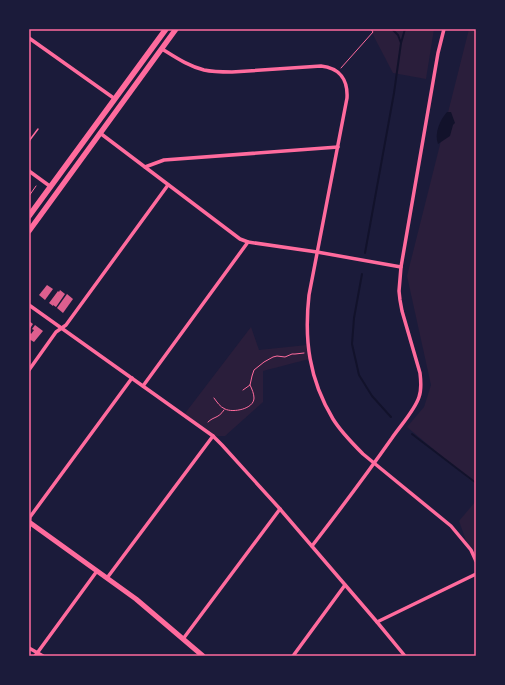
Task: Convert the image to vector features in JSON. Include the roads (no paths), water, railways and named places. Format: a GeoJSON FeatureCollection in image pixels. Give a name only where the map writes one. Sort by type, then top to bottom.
{"type":"FeatureCollection","features":[{"type":"Feature","properties":{"kind":"highway"},"geometry":{"type":"LineString","coordinates":[[29,216],[166,29]]}},
{"type":"Feature","properties":{"kind":"highway"},"geometry":{"type":"LineString","coordinates":[[29,230],[176,29]]}},
{"type":"Feature","properties":{"kind":"main road"},"geometry":{"type":"LineString","coordinates":[[29,523],[136,600],[203,656]]}},
{"type":"Feature","properties":{"kind":"street"},"geometry":{"type":"LineString","coordinates":[[312,546],[374,464],[419,397],[421,389],[420,373],[402,311],[399,291],[401,267],[437,60],[444,29]]}},
{"type":"Feature","properties":{"kind":"street"},"geometry":{"type":"LineString","coordinates":[[29,38],[115,99]]}},
{"type":"Feature","properties":{"kind":"street"},"geometry":{"type":"LineString","coordinates":[[162,49],[182,62],[205,71],[232,72],[321,66],[328,67],[338,72],[343,77],[346,83],[347,98],[308,295],[307,336],[308,352],[312,369],[326,406],[334,420],[352,443],[374,464],[451,526],[471,550],[476,561]]}},
{"type":"Feature","properties":{"kind":"street"},"geometry":{"type":"LineString","coordinates":[[100,133],[240,239],[248,242],[317,252],[401,267]]}},
{"type":"Feature","properties":{"kind":"street"},"geometry":{"type":"LineString","coordinates":[[145,167],[164,160],[338,148]]}},
{"type":"Feature","properties":{"kind":"street"},"geometry":{"type":"LineString","coordinates":[[29,171],[51,187]]}},
{"type":"Feature","properties":{"kind":"street"},"geometry":{"type":"LineString","coordinates":[[29,370],[56,332],[66,325],[168,185]]}},
{"type":"Feature","properties":{"kind":"street"},"geometry":{"type":"LineString","coordinates":[[143,386],[248,242]]}},
{"type":"Feature","properties":{"kind":"street"},"geometry":{"type":"LineString","coordinates":[[29,305],[213,436],[280,509],[405,656]]}},
{"type":"Feature","properties":{"kind":"street"},"geometry":{"type":"LineString","coordinates":[[29,530],[30,517],[132,378]]}},
{"type":"Feature","properties":{"kind":"street"},"geometry":{"type":"LineString","coordinates":[[107,578],[213,436]]}},
{"type":"Feature","properties":{"kind":"street"},"geometry":{"type":"LineString","coordinates":[[183,639],[280,509]]}},
{"type":"Feature","properties":{"kind":"street"},"geometry":{"type":"LineString","coordinates":[[36,654],[97,571]]}},
{"type":"Feature","properties":{"kind":"street"},"geometry":{"type":"LineString","coordinates":[[377,622],[476,574]]}},
{"type":"Feature","properties":{"kind":"street"},"geometry":{"type":"LineString","coordinates":[[293,656],[345,585]]}},
{"type":"Feature","properties":{"kind":"street"},"geometry":{"type":"LineString","coordinates":[[29,648],[36,654],[43,656]]}},
{"type":"Feature","properties":{"kind":"lane"},"geometry":{"type":"LineString","coordinates":[[29,141],[38,128]]}},
{"type":"Feature","properties":{"kind":"waterway"},"geometry":{"type":"LineString","coordinates":[[392,29],[398,35],[401,43]]}},
{"type":"Feature","properties":{"kind":"waterway"},"geometry":{"type":"LineString","coordinates":[[365,253],[394,93],[401,43],[405,29]]}},
{"type":"Feature","properties":{"kind":"waterway"},"geometry":{"type":"LineString","coordinates":[[362,274],[354,318],[352,344],[359,375],[372,396],[391,417]]}},
{"type":"Feature","properties":{"kind":"waterway"},"geometry":{"type":"LineString","coordinates":[[412,434],[476,483]]}}]}
